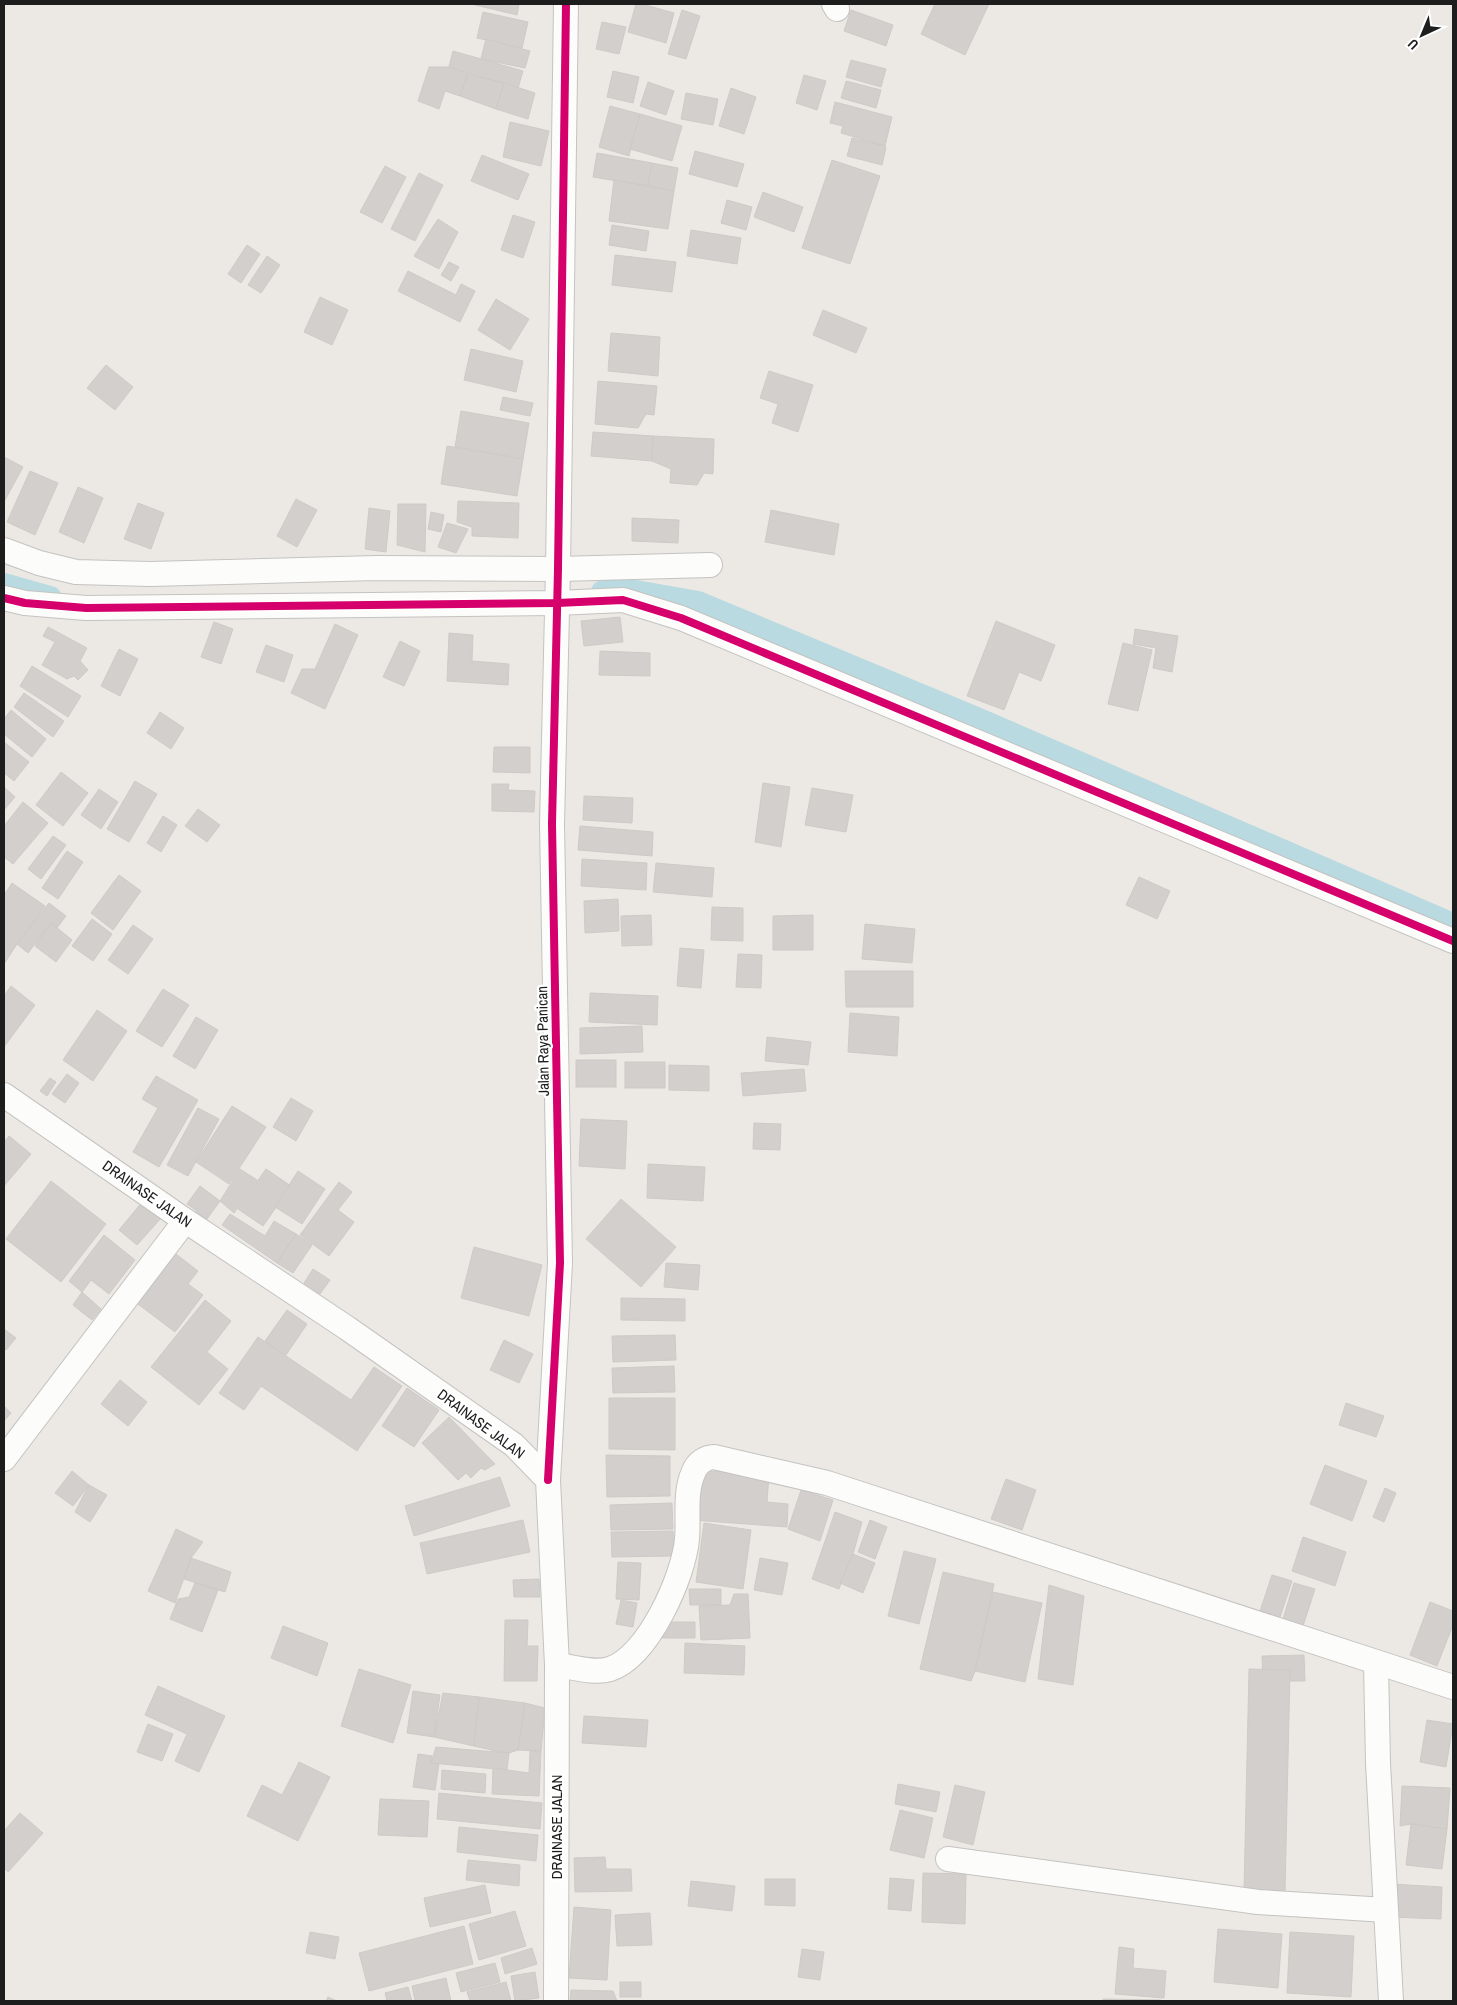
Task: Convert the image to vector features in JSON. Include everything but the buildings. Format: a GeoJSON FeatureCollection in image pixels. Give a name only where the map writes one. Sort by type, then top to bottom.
{"type":"FeatureCollection","features":[{"type":"Feature","properties":{"kind":"street","name":"Jalan Raya Panican"},"geometry":{"type":"LineString","coordinates":[[548,1480],[560,1263],[552,824],[558,569],[566,4]]}},
{"type":"Feature","properties":{"kind":"street"},"geometry":{"type":"LineString","coordinates":[[4,550],[39,563],[86,572],[150,574],[377,568],[558,569],[710,565]]}},
{"type":"Feature","properties":{"kind":"street"},"geometry":{"type":"LineString","coordinates":[[4,598],[25,603],[86,608],[623,600],[681,618],[1453,941]]}},
{"type":"Feature","properties":{"kind":"street","name":"DRAINASE JALAN"},"geometry":{"type":"LineString","coordinates":[[4,1095],[185,1221],[347,1328],[514,1445],[548,1480],[557,1665],[556,2001]]}},
{"type":"Feature","properties":{"kind":"street"},"geometry":{"type":"LineString","coordinates":[[4,1460],[185,1221]]}},
{"type":"Feature","properties":{"kind":"street"},"geometry":{"type":"LineString","coordinates":[[557,1665],[598,1671],[609,1669],[626,1661],[651,1631],[665,1605],[680,1568],[687,1541],[691,1478],[696,1466],[706,1458],[714,1457],[828,1483],[1453,1687]]}},
{"type":"Feature","properties":{"kind":"street"},"geometry":{"type":"LineString","coordinates":[[1376,1663],[1378,1763],[1391,2001]]}},
{"type":"Feature","properties":{"kind":"street"},"geometry":{"type":"LineString","coordinates":[[948,1859],[1258,1902],[1386,1910]]}},
{"type":"Feature","properties":{"kind":"waterway"},"geometry":{"type":"LineString","coordinates":[[4,585],[50,598]]}},
{"type":"Feature","properties":{"kind":"waterway"},"geometry":{"type":"LineString","coordinates":[[603,592],[636,592],[698,603],[972,717],[1453,925]]}},
{"type":"Feature","properties":{"kind":"cycle path"},"geometry":{"type":"LineString","coordinates":[[548,1480],[560,1263],[552,824],[558,569],[566,4]]}},
{"type":"Feature","properties":{"kind":"cycle path"},"geometry":{"type":"LineString","coordinates":[[4,598],[25,603],[86,608],[557,603],[623,600],[681,618],[1453,941]]}}]}
